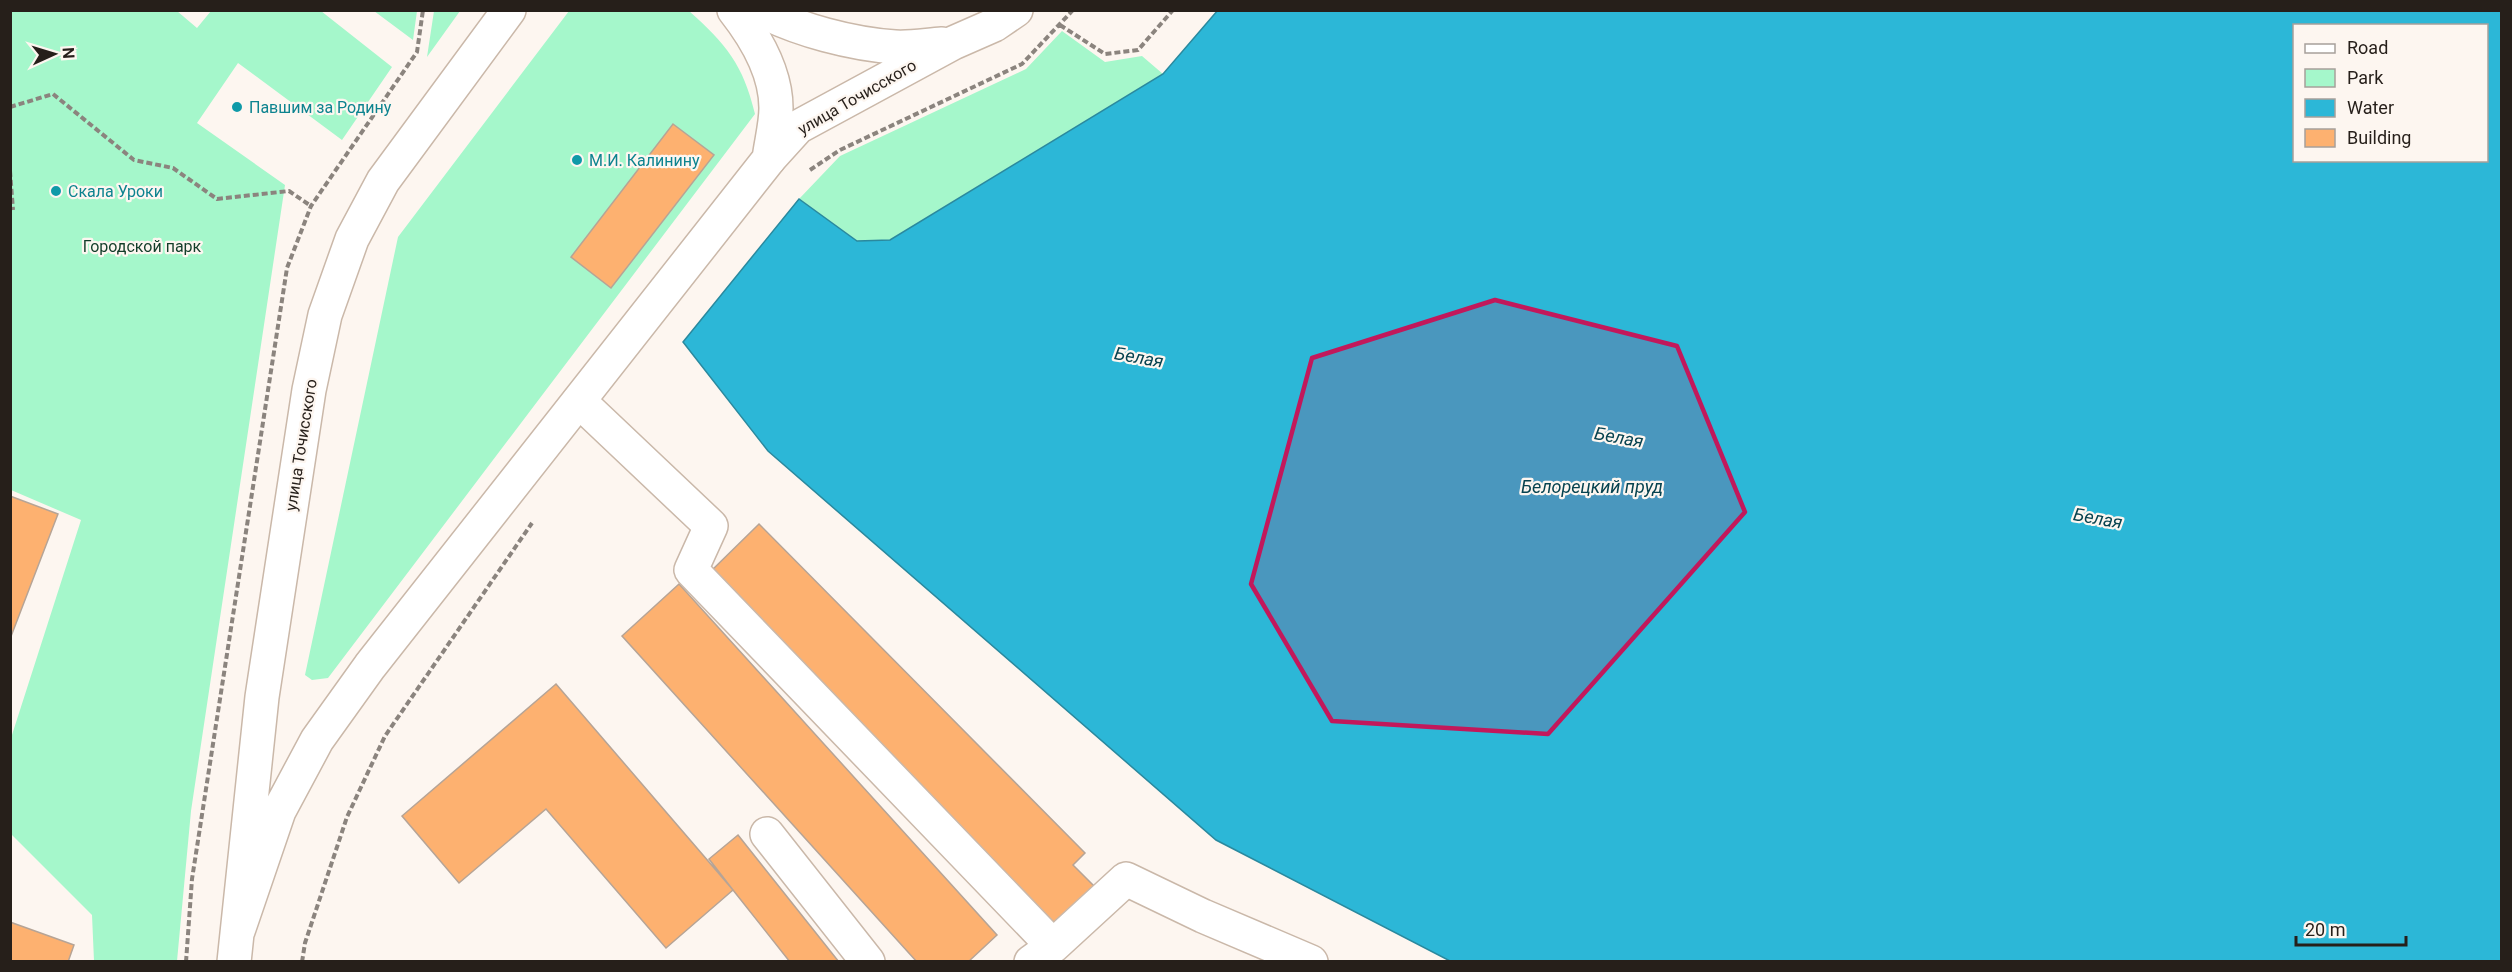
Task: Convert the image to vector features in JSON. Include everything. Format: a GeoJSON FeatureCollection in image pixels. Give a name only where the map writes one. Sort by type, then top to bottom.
{"type":"FeatureCollection","features":[{"type":"Feature","properties":{"kind":"main road","name":"улица Точисского"},"geometry":{"type":"LineString","coordinates":[[236,946],[262,697],[309,390],[325,315],[352,239],[383,181],[509,10]]}},
{"type":"Feature","properties":{"kind":"main road","name":"улица Точисского"},"geometry":{"type":"LineString","coordinates":[[734,10],[752,33],[769,69],[776,107],[769,159]]}},
{"type":"Feature","properties":{"kind":"main road"},"geometry":{"type":"LineString","coordinates":[[760,10],[775,18],[853,42],[897,48],[953,43],[994,25],[1016,10]]}},
{"type":"Feature","properties":{"kind":"main road","name":"улица Точисского"},"geometry":{"type":"LineString","coordinates":[[236,946],[279,811],[318,740],[370,666],[769,159],[798,127],[953,43]]}},
{"type":"Feature","properties":{"kind":"main road"},"geometry":{"type":"LineString","coordinates":[[579,401],[711,526],[691,570],[1042,954],[1126,879],[1203,916],[1311,962]]}},
{"type":"Feature","properties":{"kind":"main road"},"geometry":{"type":"LineString","coordinates":[[767,834],[868,962]]}},
{"type":"Feature","properties":{"kind":"path"},"geometry":{"type":"LineString","coordinates":[[417,52],[423,10]]}},
{"type":"Feature","properties":{"kind":"path"},"geometry":{"type":"LineString","coordinates":[[801,176],[840,150],[1022,64],[1073,10]]}},
{"type":"Feature","properties":{"kind":"path"},"geometry":{"type":"LineString","coordinates":[[1060,25],[1105,54],[1138,50],[1173,10]]}},
{"type":"Feature","properties":{"kind":"path"},"geometry":{"type":"LineString","coordinates":[[10,107],[53,94],[134,159],[173,168],[217,199],[289,191],[311,206]]}},
{"type":"Feature","properties":{"kind":"path"},"geometry":{"type":"LineString","coordinates":[[10,171],[13,210],[10,207]]}},
{"type":"Feature","properties":{"kind":"path"},"geometry":{"type":"LineString","coordinates":[[302,962],[305,943],[347,817],[385,736],[533,520]]}},
{"type":"Feature","properties":{"kind":"highlighted area"},"geometry":{"type":"Polygon","coordinates":[[[1495,300],[1677,346],[1745,512],[1548,734],[1332,721],[1251,584],[1312,358],[1495,300]]]}},
{"type":"Feature","properties":{"kind":"green space","name":"Городской парк"},"geometry":{"type":"Polygon","coordinates":[[[10,11],[177,11],[197,28],[211,11],[321,11],[392,67],[342,140],[238,63],[197,123],[285,185],[191,811],[177,961],[94,961],[92,915],[11,834],[11,738],[81,520],[11,490],[10,11]]]}},
{"type":"Feature","properties":{"kind":"green space"},"geometry":{"type":"Polygon","coordinates":[[[374,11],[417,11],[413,40],[374,11]]]}},
{"type":"Feature","properties":{"kind":"green space"},"geometry":{"type":"Polygon","coordinates":[[[434,11],[460,11],[427,57],[434,11]]]}},
{"type":"Feature","properties":{"kind":"green space"},"geometry":{"type":"Polygon","coordinates":[[[569,11],[689,11],[723,45],[739,68],[755,114],[328,678],[312,680],[305,675],[398,237],[569,11]]]}},
{"type":"Feature","properties":{"kind":"green space"},"geometry":{"type":"Polygon","coordinates":[[[1062,31],[1105,62],[1142,56],[1163,74],[890,240],[857,241],[799,199],[840,156],[1026,69],[1062,31]]]}},
{"type":"Feature","properties":{"kind":"water","name":"Белорецкий пруд"},"geometry":{"type":"Polygon","coordinates":[[[1218,10],[2501,11],[2501,961],[1450,961],[1216,840],[768,451],[683,342],[799,199],[857,241],[890,240],[1163,74],[1218,10]]]}},
{"type":"Feature","properties":{"kind":"building"},"geometry":{"type":"Polygon","coordinates":[[[673,124],[714,155],[611,288],[571,257],[673,124]]]}},
{"type":"Feature","properties":{"kind":"building"},"geometry":{"type":"Polygon","coordinates":[[[10,496],[58,514],[10,639],[10,496]]]}},
{"type":"Feature","properties":{"kind":"building"},"geometry":{"type":"Polygon","coordinates":[[[759,524],[1085,853],[1073,865],[1098,890],[1059,929],[707,575],[759,524]]]}},
{"type":"Feature","properties":{"kind":"building"},"geometry":{"type":"Polygon","coordinates":[[[679,584],[997,935],[968,962],[917,962],[622,636],[679,584]]]}},
{"type":"Feature","properties":{"kind":"building"},"geometry":{"type":"Polygon","coordinates":[[[556,684],[733,890],[666,948],[546,809],[459,883],[402,816],[556,684]]]}},
{"type":"Feature","properties":{"kind":"building"},"geometry":{"type":"Polygon","coordinates":[[[738,835],[839,962],[790,962],[709,859],[738,835]]]}},
{"type":"Feature","properties":{"kind":"building"},"geometry":{"type":"Polygon","coordinates":[[[10,922],[74,945],[68,962],[10,962],[10,922]]]}},
{"type":"Feature","properties":{"kind":"place","name":"Павшим за Родину"},"geometry":{"type":"Point","coordinates":[237,107]}},
{"type":"Feature","properties":{"kind":"place","name":"М.И. Калинину"},"geometry":{"type":"Point","coordinates":[577,160]}},
{"type":"Feature","properties":{"kind":"place","name":"Скала Уроки"},"geometry":{"type":"Point","coordinates":[56,191]}},
{"type":"Feature","properties":{"kind":"water label","name":"Белая"},"geometry":{"type":"Point","coordinates":[1139,357]}},
{"type":"Feature","properties":{"kind":"water label","name":"Белая"},"geometry":{"type":"Point","coordinates":[1619,437]}},
{"type":"Feature","properties":{"kind":"water label","name":"Белая"},"geometry":{"type":"Point","coordinates":[2098,518]}}]}
